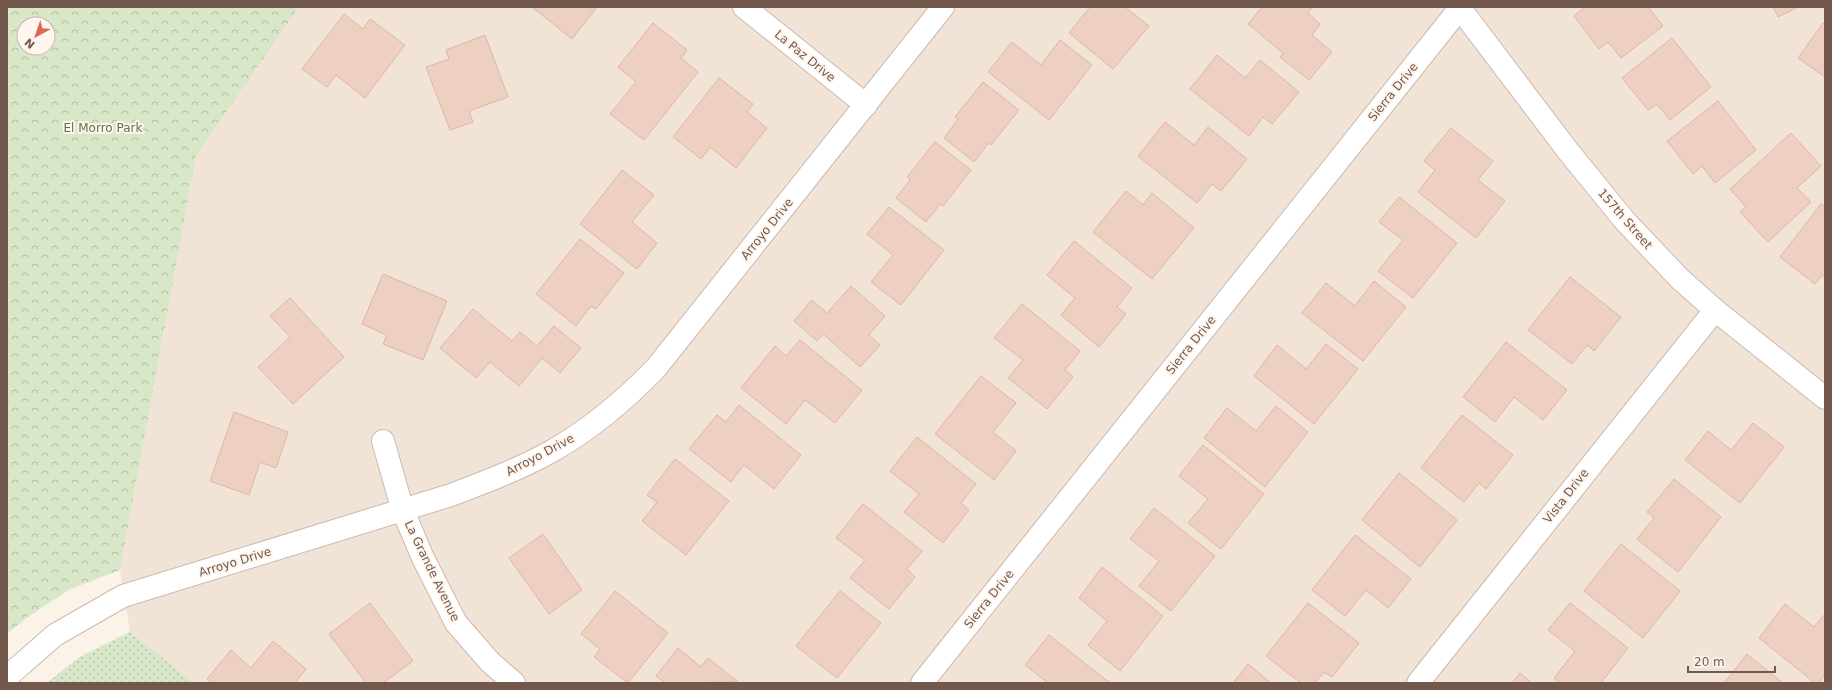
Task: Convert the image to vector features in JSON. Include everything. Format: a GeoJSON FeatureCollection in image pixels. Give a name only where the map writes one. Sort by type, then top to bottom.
{"type":"FeatureCollection","features":[{"type":"Feature","properties":{"kind":"street","name":"La Paz Drive"},"geometry":{"type":"LineString","coordinates":[[744,7],[866,105]]}},
{"type":"Feature","properties":{"kind":"street","name":"Arroyo Drive"},"geometry":{"type":"LineString","coordinates":[[7,677],[55,635],[123,596],[451,495],[551,452],[592,426],[630,395],[656,368],[943,7]]}},
{"type":"Feature","properties":{"kind":"street","name":"157th Street"},"geometry":{"type":"LineString","coordinates":[[1459,8],[1568,151],[1625,222],[1680,279],[1715,310],[1825,398]]}},
{"type":"Feature","properties":{"kind":"street","name":"Sierra Drive"},"geometry":{"type":"LineString","coordinates":[[922,683],[1459,8]]}},
{"type":"Feature","properties":{"kind":"street","name":"Vista Drive"},"geometry":{"type":"LineString","coordinates":[[1418,683],[1715,310]]}},
{"type":"Feature","properties":{"kind":"street","name":"La Grande Avenue"},"geometry":{"type":"LineString","coordinates":[[383,441],[403,511],[423,558],[456,623],[490,662],[514,683]]}},
{"type":"Feature","properties":{"kind":"shaded area"},"geometry":{"type":"Polygon","coordinates":[[[299,7],[1825,7],[1825,683],[194,683],[130,632],[120,570],[196,156],[299,7]]]}},
{"type":"Feature","properties":{"kind":"green space","name":"El Morro Park"},"geometry":{"type":"Polygon","coordinates":[[[7,7],[299,7],[196,156],[120,570],[70,589],[26,618],[7,634],[7,7]]]}},
{"type":"Feature","properties":{"kind":"green space"},"geometry":{"type":"Polygon","coordinates":[[[130,632],[194,683],[47,683],[78,658],[130,632]]]}},
{"type":"Feature","properties":{"kind":"building"},"geometry":{"type":"Polygon","coordinates":[[[532,7],[597,7],[572,39],[532,7]]]}},
{"type":"Feature","properties":{"kind":"building"},"geometry":{"type":"Polygon","coordinates":[[[1090,7],[1125,7],[1149,26],[1113,69],[1069,33],[1090,7]]]}},
{"type":"Feature","properties":{"kind":"building"},"geometry":{"type":"Polygon","coordinates":[[[1262,7],[1313,7],[1308,13],[1320,24],[1312,35],[1332,52],[1309,80],[1280,57],[1283,53],[1248,24],[1262,7]]]}},
{"type":"Feature","properties":{"kind":"building"},"geometry":{"type":"Polygon","coordinates":[[[1585,7],[1648,7],[1663,26],[1621,58],[1608,42],[1599,49],[1574,16],[1585,7]]]}},
{"type":"Feature","properties":{"kind":"building"},"geometry":{"type":"Polygon","coordinates":[[[1773,7],[1798,7],[1778,17],[1773,7]]]}},
{"type":"Feature","properties":{"kind":"building"},"geometry":{"type":"Polygon","coordinates":[[[344,14],[363,29],[370,19],[405,45],[365,98],[336,75],[327,87],[302,69],[344,14]]]}},
{"type":"Feature","properties":{"kind":"building"},"geometry":{"type":"Polygon","coordinates":[[[653,23],[687,50],[681,58],[698,72],[644,140],[610,114],[636,82],[618,67],[653,23]]]}},
{"type":"Feature","properties":{"kind":"building"},"geometry":{"type":"Polygon","coordinates":[[[1823,23],[1825,24],[1825,77],[1798,58],[1823,23]]]}},
{"type":"Feature","properties":{"kind":"building"},"geometry":{"type":"Polygon","coordinates":[[[485,35],[508,97],[469,111],[473,122],[450,130],[426,67],[449,59],[446,50],[485,35]]]}},
{"type":"Feature","properties":{"kind":"building"},"geometry":{"type":"Polygon","coordinates":[[[1672,38],[1711,87],[1670,120],[1657,104],[1648,110],[1622,78],[1672,38]]]}},
{"type":"Feature","properties":{"kind":"building"},"geometry":{"type":"Polygon","coordinates":[[[1060,40],[1092,65],[1049,120],[988,72],[1012,42],[1041,65],[1060,40]]]}},
{"type":"Feature","properties":{"kind":"building"},"geometry":{"type":"Polygon","coordinates":[[[1217,55],[1245,78],[1260,60],[1299,92],[1272,124],[1263,117],[1249,136],[1190,89],[1217,55]]]}},
{"type":"Feature","properties":{"kind":"building"},"geometry":{"type":"Polygon","coordinates":[[[719,78],[753,104],[747,112],[767,128],[736,168],[710,147],[701,159],[673,137],[719,78]]]}},
{"type":"Feature","properties":{"kind":"building"},"geometry":{"type":"Polygon","coordinates":[[[983,82],[1019,110],[991,145],[989,143],[974,162],[944,138],[958,119],[955,117],[983,82]]]}},
{"type":"Feature","properties":{"kind":"building"},"geometry":{"type":"Polygon","coordinates":[[[1718,101],[1756,150],[1715,183],[1702,166],[1693,174],[1667,141],[1718,101]]]}},
{"type":"Feature","properties":{"kind":"building"},"geometry":{"type":"Polygon","coordinates":[[[1165,122],[1194,145],[1208,127],[1247,159],[1221,191],[1212,184],[1197,203],[1138,156],[1165,122]]]}},
{"type":"Feature","properties":{"kind":"building"},"geometry":{"type":"Polygon","coordinates":[[[1451,128],[1493,161],[1478,180],[1505,201],[1476,238],[1418,192],[1435,170],[1424,161],[1451,128]]]}},
{"type":"Feature","properties":{"kind":"building"},"geometry":{"type":"Polygon","coordinates":[[[1791,133],[1821,166],[1797,188],[1811,202],[1768,242],[1740,212],[1746,207],[1730,189],[1791,133]]]}},
{"type":"Feature","properties":{"kind":"building"},"geometry":{"type":"Polygon","coordinates":[[[935,142],[971,170],[943,206],[940,204],[926,222],[896,198],[910,180],[907,177],[935,142]]]}},
{"type":"Feature","properties":{"kind":"building"},"geometry":{"type":"Polygon","coordinates":[[[622,170],[654,195],[632,222],[657,243],[637,269],[580,224],[622,170]]]}},
{"type":"Feature","properties":{"kind":"building"},"geometry":{"type":"Polygon","coordinates":[[[1126,191],[1143,205],[1152,193],[1194,228],[1152,279],[1093,232],[1126,191]]]}},
{"type":"Feature","properties":{"kind":"building"},"geometry":{"type":"Polygon","coordinates":[[[1399,197],[1457,243],[1413,298],[1378,271],[1403,240],[1379,222],[1399,197]]]}},
{"type":"Feature","properties":{"kind":"building"},"geometry":{"type":"Polygon","coordinates":[[[1821,204],[1825,207],[1825,277],[1822,275],[1815,284],[1780,257],[1821,204]]]}},
{"type":"Feature","properties":{"kind":"building"},"geometry":{"type":"Polygon","coordinates":[[[889,207],[944,250],[901,305],[871,282],[893,255],[867,234],[889,207]]]}},
{"type":"Feature","properties":{"kind":"building"},"geometry":{"type":"Polygon","coordinates":[[[580,239],[624,273],[596,309],[591,306],[576,326],[536,294],[580,239]]]}},
{"type":"Feature","properties":{"kind":"building"},"geometry":{"type":"Polygon","coordinates":[[[1074,241],[1132,288],[1117,307],[1126,314],[1099,347],[1061,315],[1075,298],[1047,275],[1074,241]]]}},
{"type":"Feature","properties":{"kind":"building"},"geometry":{"type":"Polygon","coordinates":[[[383,274],[447,301],[423,360],[383,344],[387,335],[362,324],[383,274]]]}},
{"type":"Feature","properties":{"kind":"building"},"geometry":{"type":"Polygon","coordinates":[[[1570,277],[1621,317],[1594,351],[1587,345],[1572,364],[1528,330],[1570,277]]]}},
{"type":"Feature","properties":{"kind":"building"},"geometry":{"type":"Polygon","coordinates":[[[1374,281],[1406,307],[1363,361],[1302,313],[1326,283],[1355,306],[1374,281]]]}},
{"type":"Feature","properties":{"kind":"building"},"geometry":{"type":"Polygon","coordinates":[[[851,286],[885,316],[869,335],[880,345],[860,367],[823,334],[817,341],[794,321],[812,300],[827,313],[851,286]]]}},
{"type":"Feature","properties":{"kind":"building"},"geometry":{"type":"Polygon","coordinates":[[[290,298],[344,357],[293,404],[258,367],[290,337],[270,316],[290,298]]]}},
{"type":"Feature","properties":{"kind":"building"},"geometry":{"type":"Polygon","coordinates":[[[1022,304],[1080,351],[1065,370],[1073,377],[1047,409],[1008,378],[1023,360],[994,338],[1022,304]]]}},
{"type":"Feature","properties":{"kind":"building"},"geometry":{"type":"Polygon","coordinates":[[[473,309],[512,341],[520,332],[537,346],[554,326],[581,348],[560,373],[542,358],[519,386],[490,362],[476,378],[440,348],[473,309]]]}},
{"type":"Feature","properties":{"kind":"building"},"geometry":{"type":"Polygon","coordinates":[[[800,340],[862,390],[835,423],[805,400],[786,424],[741,388],[775,346],[786,356],[800,340]]]}},
{"type":"Feature","properties":{"kind":"building"},"geometry":{"type":"Polygon","coordinates":[[[1506,342],[1567,390],[1543,420],[1514,397],[1495,422],[1463,397],[1506,342]]]}},
{"type":"Feature","properties":{"kind":"building"},"geometry":{"type":"Polygon","coordinates":[[[1326,344],[1358,369],[1314,424],[1254,376],[1277,345],[1306,369],[1326,344]]]}},
{"type":"Feature","properties":{"kind":"building"},"geometry":{"type":"Polygon","coordinates":[[[981,376],[1016,403],[993,432],[1016,451],[994,480],[935,434],[981,376]]]}},
{"type":"Feature","properties":{"kind":"building"},"geometry":{"type":"Polygon","coordinates":[[[739,405],[801,455],[774,489],[744,465],[731,482],[689,449],[717,415],[726,422],[739,405]]]}},
{"type":"Feature","properties":{"kind":"building"},"geometry":{"type":"Polygon","coordinates":[[[1276,406],[1308,432],[1265,487],[1204,438],[1227,408],[1256,431],[1276,406]]]}},
{"type":"Feature","properties":{"kind":"building"},"geometry":{"type":"Polygon","coordinates":[[[234,412],[288,432],[276,468],[260,462],[249,495],[210,481],[234,412]]]}},
{"type":"Feature","properties":{"kind":"building"},"geometry":{"type":"Polygon","coordinates":[[[1462,415],[1513,455],[1486,489],[1479,483],[1464,502],[1421,468],[1462,415]]]}},
{"type":"Feature","properties":{"kind":"building"},"geometry":{"type":"Polygon","coordinates":[[[1753,423],[1784,447],[1740,503],[1685,460],[1708,431],[1731,450],[1753,423]]]}},
{"type":"Feature","properties":{"kind":"building"},"geometry":{"type":"Polygon","coordinates":[[[917,437],[976,484],[961,503],[969,510],[943,543],[904,512],[919,494],[890,471],[917,437]]]}},
{"type":"Feature","properties":{"kind":"building"},"geometry":{"type":"Polygon","coordinates":[[[1203,445],[1264,494],[1221,549],[1188,523],[1208,499],[1179,476],[1203,445]]]}},
{"type":"Feature","properties":{"kind":"building"},"geometry":{"type":"Polygon","coordinates":[[[675,459],[729,501],[686,555],[642,521],[657,502],[647,495],[675,459]]]}},
{"type":"Feature","properties":{"kind":"building"},"geometry":{"type":"Polygon","coordinates":[[[1399,473],[1457,520],[1420,567],[1362,520],[1399,473]]]}},
{"type":"Feature","properties":{"kind":"building"},"geometry":{"type":"Polygon","coordinates":[[[1674,479],[1721,517],[1678,572],[1637,539],[1654,518],[1647,512],[1674,479]]]}},
{"type":"Feature","properties":{"kind":"building"},"geometry":{"type":"Polygon","coordinates":[[[863,504],[922,551],[907,569],[915,577],[889,609],[850,578],[865,560],[836,538],[863,504]]]}},
{"type":"Feature","properties":{"kind":"building"},"geometry":{"type":"Polygon","coordinates":[[[1154,508],[1215,556],[1171,611],[1139,586],[1159,561],[1130,539],[1154,508]]]}},
{"type":"Feature","properties":{"kind":"building"},"geometry":{"type":"Polygon","coordinates":[[[543,534],[582,590],[549,614],[509,558],[543,534]]]}},
{"type":"Feature","properties":{"kind":"building"},"geometry":{"type":"Polygon","coordinates":[[[1355,535],[1411,579],[1388,608],[1366,590],[1345,616],[1312,590],[1355,535]]]}},
{"type":"Feature","properties":{"kind":"building"},"geometry":{"type":"Polygon","coordinates":[[[1621,544],[1680,591],[1643,638],[1584,591],[1621,544]]]}},
{"type":"Feature","properties":{"kind":"building"},"geometry":{"type":"Polygon","coordinates":[[[1102,567],[1163,616],[1120,671],[1088,645],[1107,621],[1079,598],[1102,567]]]}},
{"type":"Feature","properties":{"kind":"building"},"geometry":{"type":"Polygon","coordinates":[[[615,591],[668,633],[628,683],[594,657],[600,649],[581,634],[615,591]]]}},
{"type":"Feature","properties":{"kind":"building"},"geometry":{"type":"Polygon","coordinates":[[[840,591],[881,623],[837,678],[796,646],[840,591]]]}},
{"type":"Feature","properties":{"kind":"building"},"geometry":{"type":"Polygon","coordinates":[[[370,603],[413,661],[383,683],[366,683],[329,634],[370,603]]]}},
{"type":"Feature","properties":{"kind":"building"},"geometry":{"type":"Polygon","coordinates":[[[1308,603],[1359,643],[1332,677],[1324,672],[1315,683],[1301,683],[1266,656],[1308,603]]]}},
{"type":"Feature","properties":{"kind":"building"},"geometry":{"type":"Polygon","coordinates":[[[1570,603],[1628,648],[1601,683],[1560,683],[1554,678],[1575,651],[1548,630],[1570,603]]]}},
{"type":"Feature","properties":{"kind":"building"},"geometry":{"type":"Polygon","coordinates":[[[1785,604],[1814,627],[1825,614],[1825,675],[1818,683],[1815,683],[1759,638],[1785,604]]]}},
{"type":"Feature","properties":{"kind":"building"},"geometry":{"type":"Polygon","coordinates":[[[1049,635],[1110,683],[1048,683],[1025,665],[1049,635]]]}},
{"type":"Feature","properties":{"kind":"building"},"geometry":{"type":"Polygon","coordinates":[[[273,641],[306,669],[295,683],[212,683],[207,679],[231,650],[251,668],[273,641]]]}},
{"type":"Feature","properties":{"kind":"building"},"geometry":{"type":"Polygon","coordinates":[[[678,648],[701,667],[708,658],[738,682],[665,683],[656,676],[678,648]]]}},
{"type":"Feature","properties":{"kind":"building"},"geometry":{"type":"Polygon","coordinates":[[[1747,654],[1783,683],[1724,683],[1747,654]]]}},
{"type":"Feature","properties":{"kind":"building"},"geometry":{"type":"Polygon","coordinates":[[[1248,664],[1271,683],[1233,683],[1248,664]]]}},
{"type":"Feature","properties":{"kind":"building"},"geometry":{"type":"Polygon","coordinates":[[[1520,673],[1532,683],[1512,683],[1520,673]]]}}]}
